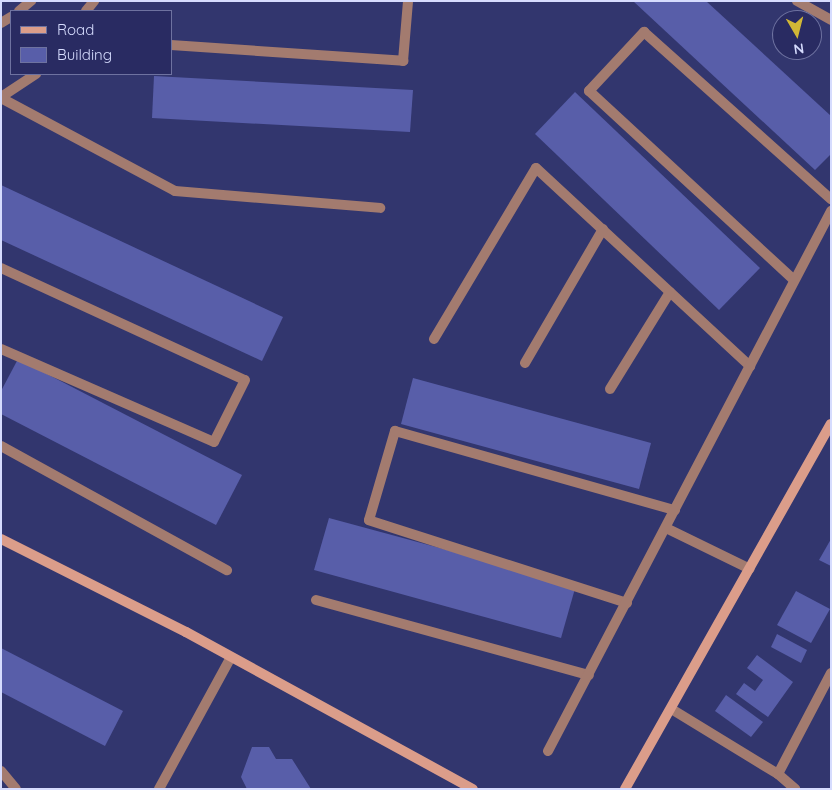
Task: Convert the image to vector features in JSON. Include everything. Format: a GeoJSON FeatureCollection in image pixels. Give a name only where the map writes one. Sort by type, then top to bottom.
{"type":"FeatureCollection","features":[{"type":"Feature","properties":{"kind":"street"},"geometry":{"type":"LineString","coordinates":[[19,10],[31,1]]}},
{"type":"Feature","properties":{"kind":"street"},"geometry":{"type":"LineString","coordinates":[[172,44],[403,60],[408,1]]}},
{"type":"Feature","properties":{"kind":"street"},"geometry":{"type":"LineString","coordinates":[[797,1],[831,20]]}},
{"type":"Feature","properties":{"kind":"street"},"geometry":{"type":"LineString","coordinates":[[794,280],[589,91],[644,32],[831,200]]}},
{"type":"Feature","properties":{"kind":"street"},"geometry":{"type":"LineString","coordinates":[[34,75],[1,97],[175,191],[380,208]]}},
{"type":"Feature","properties":{"kind":"street"},"geometry":{"type":"LineString","coordinates":[[434,339],[536,168],[750,366]]}},
{"type":"Feature","properties":{"kind":"street"},"geometry":{"type":"LineString","coordinates":[[548,752],[794,280],[826,229],[831,211]]}},
{"type":"Feature","properties":{"kind":"street"},"geometry":{"type":"LineString","coordinates":[[525,363],[603,229]]}},
{"type":"Feature","properties":{"kind":"street"},"geometry":{"type":"LineString","coordinates":[[1,268],[245,380],[214,442],[1,348]]}},
{"type":"Feature","properties":{"kind":"street"},"geometry":{"type":"LineString","coordinates":[[610,389],[670,292]]}},
{"type":"Feature","properties":{"kind":"street"},"geometry":{"type":"LineString","coordinates":[[625,789],[672,710],[831,424]]}},
{"type":"Feature","properties":{"kind":"street"},"geometry":{"type":"LineString","coordinates":[[627,602],[368,520],[395,431],[675,510]]}},
{"type":"Feature","properties":{"kind":"street"},"geometry":{"type":"LineString","coordinates":[[1,446],[227,570]]}},
{"type":"Feature","properties":{"kind":"street"},"geometry":{"type":"LineString","coordinates":[[666,528],[750,569]]}},
{"type":"Feature","properties":{"kind":"street"},"geometry":{"type":"LineString","coordinates":[[1,539],[473,789]]}},
{"type":"Feature","properties":{"kind":"street"},"geometry":{"type":"LineString","coordinates":[[316,600],[589,675]]}},
{"type":"Feature","properties":{"kind":"street"},"geometry":{"type":"LineString","coordinates":[[159,789],[230,659]]}},
{"type":"Feature","properties":{"kind":"street"},"geometry":{"type":"LineString","coordinates":[[778,774],[831,673]]}},
{"type":"Feature","properties":{"kind":"street"},"geometry":{"type":"LineString","coordinates":[[672,710],[778,774],[795,789]]}},
{"type":"Feature","properties":{"kind":"street"},"geometry":{"type":"LineString","coordinates":[[1,771],[16,789]]}},
{"type":"Feature","properties":{"kind":"building"},"geometry":{"type":"Polygon","coordinates":[[[633,1],[706,1],[831,116],[831,154],[815,170],[633,1]]]}},
{"type":"Feature","properties":{"kind":"building"},"geometry":{"type":"Polygon","coordinates":[[[154,76],[413,90],[410,132],[152,118],[154,76]]]}},
{"type":"Feature","properties":{"kind":"building"},"geometry":{"type":"Polygon","coordinates":[[[575,92],[760,268],[719,310],[535,134],[575,92]]]}},
{"type":"Feature","properties":{"kind":"building"},"geometry":{"type":"Polygon","coordinates":[[[1,185],[283,317],[262,361],[1,240],[1,185]]]}},
{"type":"Feature","properties":{"kind":"building"},"geometry":{"type":"Polygon","coordinates":[[[18,359],[242,475],[216,525],[1,414],[1,391],[18,359]]]}},
{"type":"Feature","properties":{"kind":"building"},"geometry":{"type":"Polygon","coordinates":[[[413,378],[651,443],[639,489],[401,424],[413,378]]]}},
{"type":"Feature","properties":{"kind":"building"},"geometry":{"type":"Polygon","coordinates":[[[329,518],[576,585],[561,638],[314,570],[329,518]]]}},
{"type":"Feature","properties":{"kind":"building"},"geometry":{"type":"Polygon","coordinates":[[[831,539],[831,566],[819,560],[831,539]]]}},
{"type":"Feature","properties":{"kind":"building"},"geometry":{"type":"Polygon","coordinates":[[[796,591],[830,609],[811,643],[777,625],[796,591]]]}},
{"type":"Feature","properties":{"kind":"building"},"geometry":{"type":"Polygon","coordinates":[[[777,634],[807,650],[801,663],[771,647],[777,634]]]}},
{"type":"Feature","properties":{"kind":"building"},"geometry":{"type":"Polygon","coordinates":[[[1,648],[123,711],[105,746],[1,692],[1,648]]]}},
{"type":"Feature","properties":{"kind":"building"},"geometry":{"type":"Polygon","coordinates":[[[757,655],[793,682],[768,717],[736,694],[744,683],[755,691],[763,680],[747,668],[757,655]]]}},
{"type":"Feature","properties":{"kind":"building"},"geometry":{"type":"Polygon","coordinates":[[[726,695],[763,722],[751,737],[715,711],[726,695]]]}},
{"type":"Feature","properties":{"kind":"building"},"geometry":{"type":"Polygon","coordinates":[[[252,747],[269,747],[276,759],[292,759],[311,789],[247,789],[241,777],[252,747]]]}}]}
